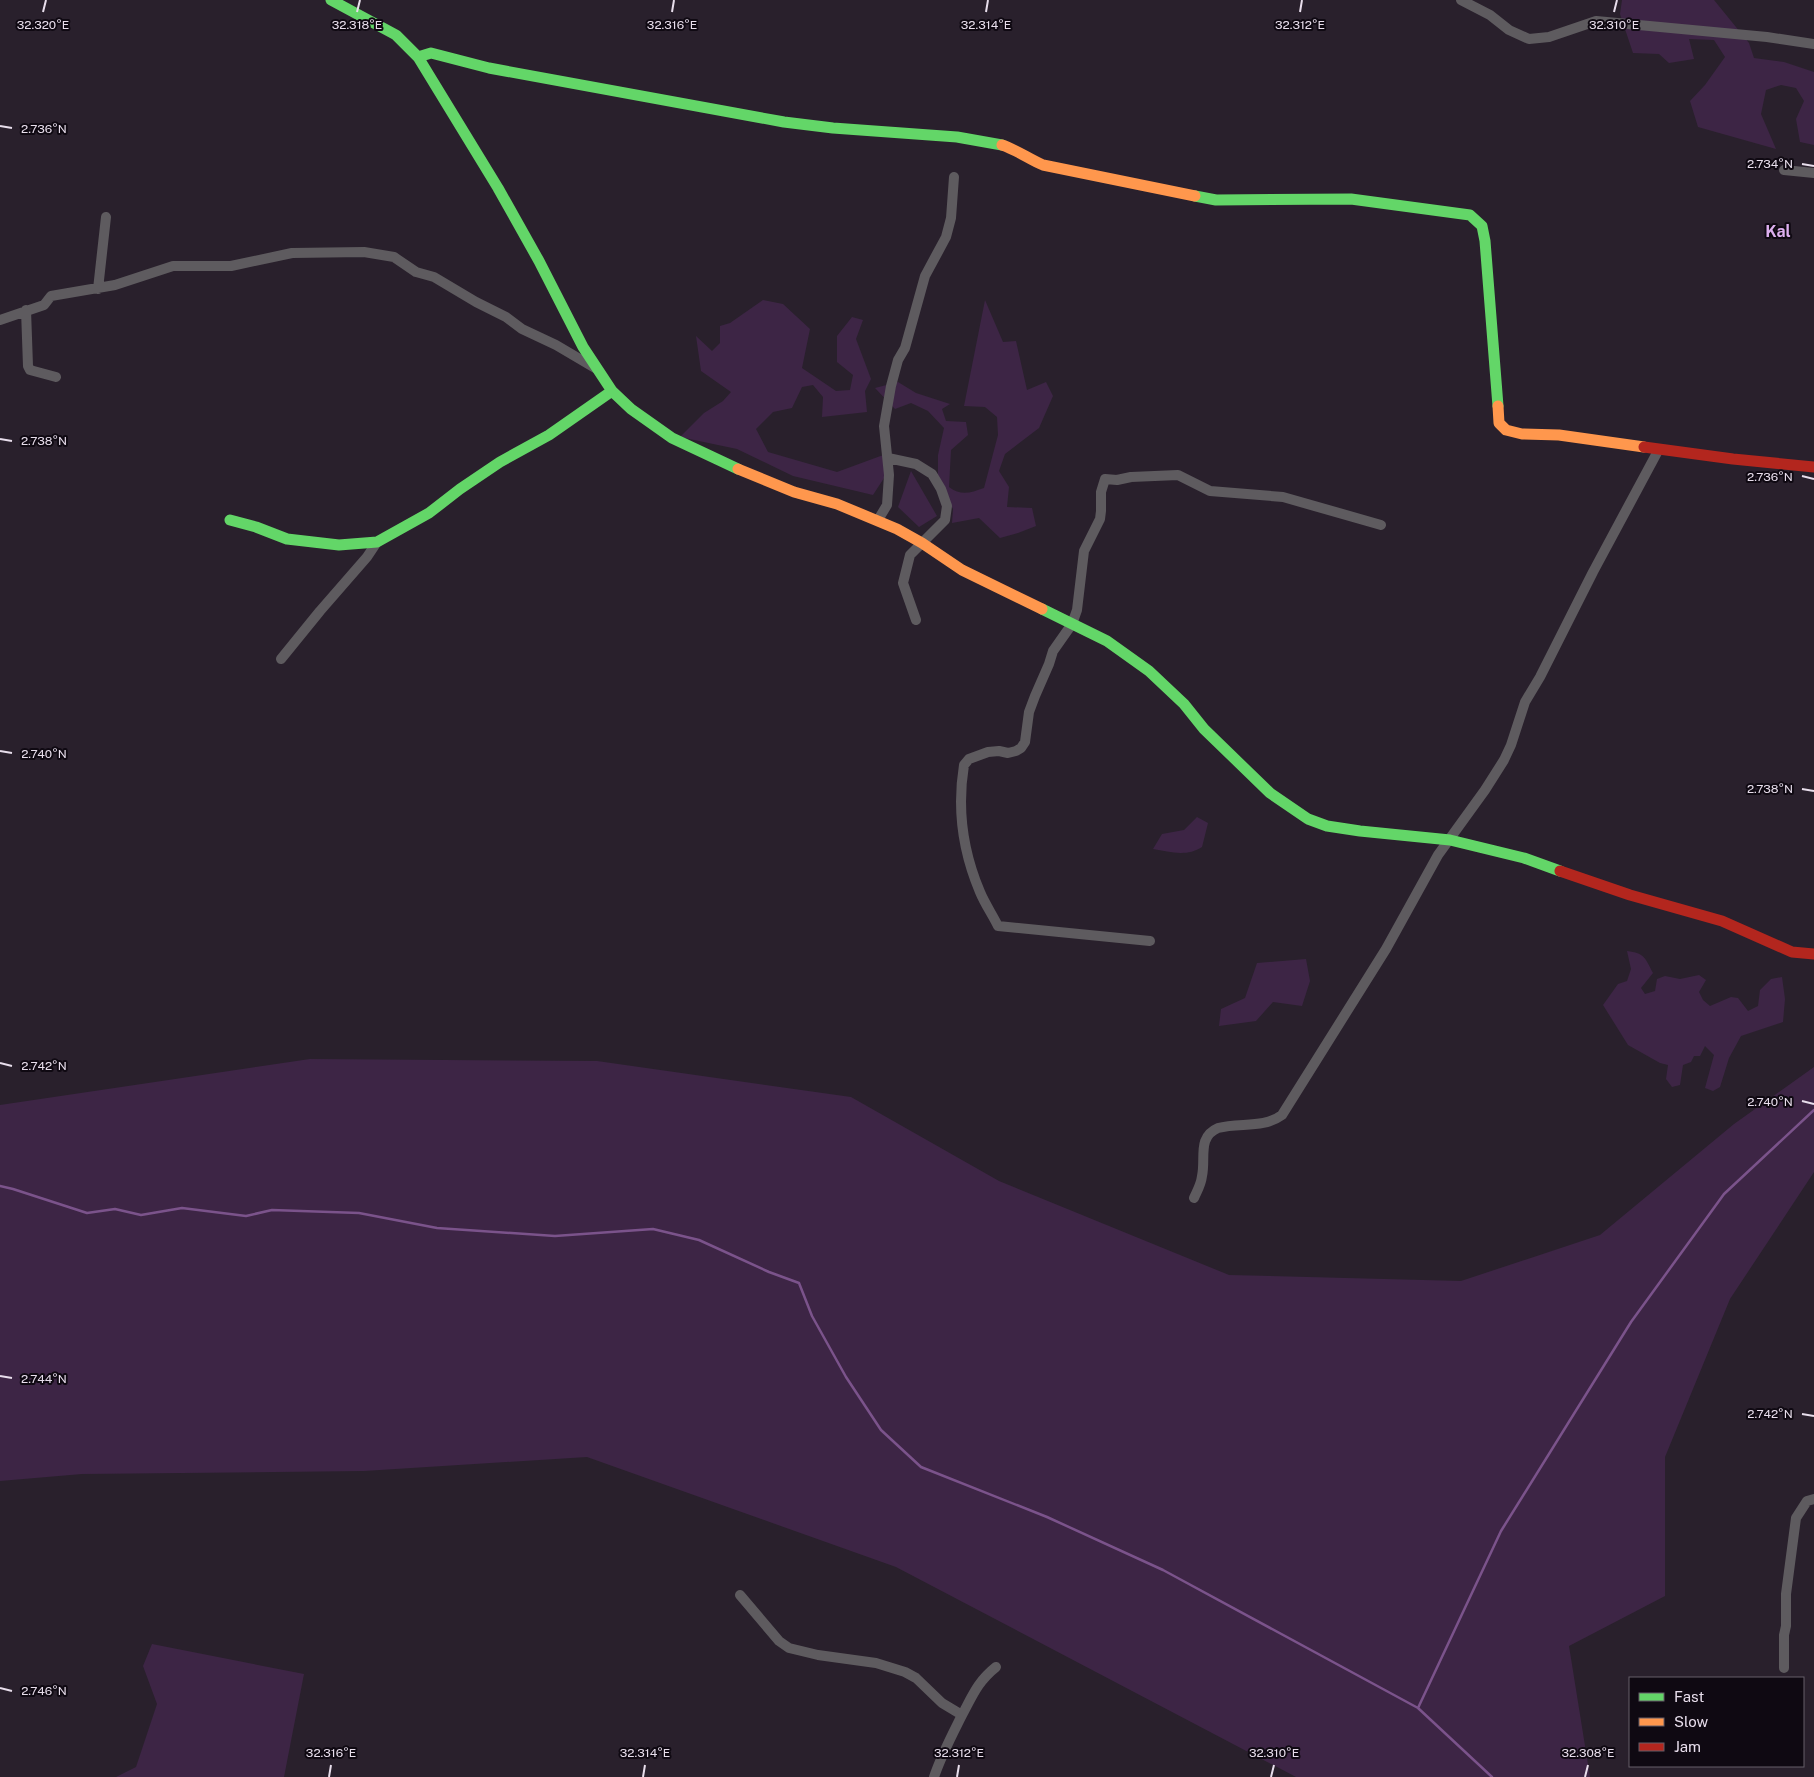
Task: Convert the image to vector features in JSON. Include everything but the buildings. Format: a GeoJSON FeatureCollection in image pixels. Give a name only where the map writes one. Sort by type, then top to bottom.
{"type":"FeatureCollection","features":[{"type":"Feature","properties":{"kind":"street"},"geometry":{"type":"LineString","coordinates":[[331,0],[396,35],[418,57],[502,196],[539,261],[583,347],[612,392],[631,409],[672,438],[753,476],[878,520],[922,543],[962,570],[1107,640],[1149,671],[1184,704],[1204,729],[1244,769],[1281,802],[1308,819],[1327,826],[1360,831],[1450,840],[1524,858],[1630,895],[1722,920],[1792,952],[1814,954]]}},
{"type":"Feature","properties":{"kind":"street"},"geometry":{"type":"LineString","coordinates":[[1461,0],[1490,15],[1509,30],[1529,39],[1549,38],[1596,20],[1767,37],[1814,44]]}},
{"type":"Feature","properties":{"kind":"street"},"geometry":{"type":"LineString","coordinates":[[418,57],[431,53],[489,68],[784,122],[833,128],[957,137],[999,144],[1015,149],[1027,158],[1043,165],[1216,200],[1351,199],[1470,215],[1482,226],[1485,241],[1499,424],[1506,430],[1522,434],[1559,435],[1756,462],[1814,467]]}},
{"type":"Feature","properties":{"kind":"street"},"geometry":{"type":"LineString","coordinates":[[1784,170],[1814,172]]}},
{"type":"Feature","properties":{"kind":"street"},"geometry":{"type":"LineString","coordinates":[[878,520],[887,506],[889,475],[884,426],[891,386],[898,360],[905,348],[925,276],[946,236],[951,218],[954,177]]}},
{"type":"Feature","properties":{"kind":"street"},"geometry":{"type":"LineString","coordinates":[[98,289],[106,217]]}},
{"type":"Feature","properties":{"kind":"street"},"geometry":{"type":"LineString","coordinates":[[0,320],[44,305],[51,296],[98,289],[173,266],[231,266],[292,253],[364,252],[394,258],[416,272],[434,277],[598,370]]}},
{"type":"Feature","properties":{"kind":"street"},"geometry":{"type":"LineString","coordinates":[[26,310],[28,366],[30,370],[56,377]]}},
{"type":"Feature","properties":{"kind":"street"},"geometry":{"type":"LineString","coordinates":[[230,520],[256,527],[287,539],[339,545],[377,542],[429,513],[500,462],[549,435],[612,392]]}},
{"type":"Feature","properties":{"kind":"street"},"geometry":{"type":"LineString","coordinates":[[1194,1198],[1203,1175],[1204,1143],[1207,1136],[1211,1131],[1218,1128],[1266,1124],[1282,1115],[1386,949],[1427,873],[1504,760],[1525,702],[1540,677],[1593,572],[1659,449]]}},
{"type":"Feature","properties":{"kind":"street"},"geometry":{"type":"LineString","coordinates":[[888,458],[916,464],[932,474],[941,490],[946,506],[945,520],[910,555],[903,583],[916,620]]}},
{"type":"Feature","properties":{"kind":"street"},"geometry":{"type":"LineString","coordinates":[[1150,941],[998,926],[979,890],[963,838],[961,823],[964,765],[969,759],[978,755],[999,751],[1008,753],[1020,748],[1025,742],[1029,712],[1053,651],[1072,624],[1077,610],[1084,551],[1096,529],[1101,511],[1101,492],[1105,478],[1117,480],[1131,477],[1178,475],[1210,491],[1283,497],[1381,525]]}},
{"type":"Feature","properties":{"kind":"street"},"geometry":{"type":"LineString","coordinates":[[281,659],[367,557],[377,542]]}},
{"type":"Feature","properties":{"kind":"street"},"geometry":{"type":"LineString","coordinates":[[1784,1668],[1786,1594],[1796,1518],[1807,1501],[1814,1499]]}},
{"type":"Feature","properties":{"kind":"street"},"geometry":{"type":"LineString","coordinates":[[740,1595],[779,1641],[789,1648],[818,1655],[876,1663],[905,1672],[916,1678],[942,1703],[962,1715]]}},
{"type":"Feature","properties":{"kind":"street"},"geometry":{"type":"LineString","coordinates":[[934,1777],[941,1755],[972,1694],[996,1667]]}},
{"type":"Feature","properties":{"kind":"shaded area"},"geometry":{"type":"Polygon","coordinates":[[[1622,0],[1714,0],[1749,43],[1754,58],[1784,62],[1814,72],[1814,145],[1800,142],[1796,119],[1804,101],[1796,88],[1781,85],[1766,90],[1761,114],[1776,149],[1698,127],[1690,101],[1705,85],[1725,57],[1714,40],[1689,39],[1694,59],[1669,63],[1659,54],[1633,53],[1620,14],[1622,0]]]}},
{"type":"Feature","properties":{"kind":"shaded area"},"geometry":{"type":"Polygon","coordinates":[[[763,300],[783,304],[810,329],[802,368],[836,391],[850,390],[853,375],[837,362],[837,336],[852,317],[863,320],[856,339],[871,379],[865,391],[867,412],[822,417],[823,397],[813,385],[802,387],[792,408],[773,412],[756,429],[768,452],[837,472],[886,454],[884,478],[873,495],[793,476],[737,449],[680,437],[704,413],[723,401],[731,392],[701,371],[696,336],[712,351],[720,343],[720,326],[730,323],[763,300]]]}},
{"type":"Feature","properties":{"kind":"shaded area"},"geometry":{"type":"Polygon","coordinates":[[[985,300],[1003,342],[1016,341],[1027,390],[1046,382],[1053,396],[1039,428],[1005,454],[999,471],[1009,487],[1007,507],[1032,508],[1036,526],[1000,538],[979,518],[952,523],[953,509],[938,480],[938,455],[944,428],[928,411],[911,403],[895,409],[875,388],[898,382],[916,393],[950,404],[942,409],[946,421],[966,422],[968,435],[951,450],[949,487],[962,493],[984,488],[998,435],[997,417],[985,407],[964,406],[985,300]]]}},
{"type":"Feature","properties":{"kind":"shaded area"},"geometry":{"type":"Polygon","coordinates":[[[911,471],[937,516],[919,527],[898,507],[911,471]]]}},
{"type":"Feature","properties":{"kind":"shaded area"},"geometry":{"type":"Polygon","coordinates":[[[1197,817],[1208,823],[1202,847],[1184,853],[1153,849],[1162,834],[1184,830],[1197,817]]]}},
{"type":"Feature","properties":{"kind":"shaded area"},"geometry":{"type":"Polygon","coordinates":[[[1627,951],[1638,953],[1644,957],[1653,973],[1641,988],[1645,994],[1655,991],[1657,979],[1665,976],[1680,979],[1699,975],[1706,980],[1699,992],[1703,1000],[1710,1006],[1731,997],[1738,998],[1748,1011],[1758,1006],[1760,990],[1771,979],[1782,977],[1785,999],[1783,1022],[1741,1036],[1729,1058],[1720,1087],[1713,1091],[1705,1088],[1714,1055],[1705,1046],[1700,1056],[1694,1056],[1691,1062],[1683,1065],[1680,1085],[1672,1087],[1666,1079],[1668,1065],[1660,1063],[1628,1045],[1603,1005],[1618,984],[1627,981],[1631,969],[1627,951]]]}},
{"type":"Feature","properties":{"kind":"shaded area"},"geometry":{"type":"Polygon","coordinates":[[[1306,959],[1310,981],[1302,1006],[1273,1002],[1256,1021],[1219,1026],[1221,1009],[1245,998],[1257,963],[1306,959]]]}},
{"type":"Feature","properties":{"kind":"shaded area"},"geometry":{"type":"Polygon","coordinates":[[[310,1059],[597,1061],[851,1097],[999,1181],[1229,1275],[1461,1281],[1600,1235],[1734,1124],[1814,1067],[1814,1172],[1730,1299],[1665,1457],[1665,1596],[1569,1646],[1590,1777],[1296,1777],[896,1567],[587,1457],[364,1471],[82,1474],[0,1481],[0,1105],[310,1059]]]}},
{"type":"Feature","properties":{"kind":"shaded area"},"geometry":{"type":"Polygon","coordinates":[[[152,1644],[304,1674],[284,1777],[116,1777],[136,1767],[157,1704],[143,1666],[152,1644]]]}},
{"type":"Feature","properties":{"kind":"waterway"},"geometry":{"type":"LineString","coordinates":[[1418,1708],[1501,1531],[1631,1322],[1724,1194],[1814,1110]]}},
{"type":"Feature","properties":{"kind":"waterway"},"geometry":{"type":"LineString","coordinates":[[0,1186],[87,1213],[115,1209],[141,1215],[182,1208],[246,1216],[272,1210],[359,1213],[437,1228],[555,1236],[653,1229],[699,1240],[769,1272],[799,1283],[812,1316],[846,1377],[881,1430],[921,1467],[1047,1517],[1163,1570],[1418,1708],[1492,1777]]}},
{"type":"Feature","properties":{"kind":"traffic: fast"},"geometry":{"type":"LineString","coordinates":[[331,0],[396,35],[418,57],[498,188],[539,261],[583,347],[612,391],[631,409],[672,438],[738,469]]}},
{"type":"Feature","properties":{"kind":"traffic: fast"},"geometry":{"type":"LineString","coordinates":[[418,57],[431,53],[489,68],[784,122],[833,128],[957,137],[1002,145]]}},
{"type":"Feature","properties":{"kind":"traffic: fast"},"geometry":{"type":"LineString","coordinates":[[1195,196],[1216,200],[1351,199],[1470,215],[1482,226],[1485,241],[1498,406]]}},
{"type":"Feature","properties":{"kind":"traffic: fast"},"geometry":{"type":"LineString","coordinates":[[230,520],[256,527],[287,539],[339,545],[377,542],[429,513],[500,462],[549,435],[612,391]]}},
{"type":"Feature","properties":{"kind":"traffic: fast"},"geometry":{"type":"LineString","coordinates":[[1042,609],[1107,641],[1149,671],[1184,704],[1204,729],[1270,793],[1308,819],[1327,826],[1360,831],[1450,840],[1524,858],[1560,871]]}},
{"type":"Feature","properties":{"kind":"traffic: slow"},"geometry":{"type":"LineString","coordinates":[[1002,145],[1043,165],[1195,196]]}},
{"type":"Feature","properties":{"kind":"traffic: slow"},"geometry":{"type":"LineString","coordinates":[[1498,406],[1499,423],[1506,430],[1522,434],[1559,435],[1644,447]]}},
{"type":"Feature","properties":{"kind":"traffic: slow"},"geometry":{"type":"LineString","coordinates":[[738,469],[794,492],[837,504],[897,529],[962,570],[1042,609]]}},
{"type":"Feature","properties":{"kind":"traffic: jam"},"geometry":{"type":"LineString","coordinates":[[1644,447],[1733,459],[1814,467]]}},
{"type":"Feature","properties":{"kind":"traffic: jam"},"geometry":{"type":"LineString","coordinates":[[1560,871],[1630,895],[1722,921],[1792,952],[1814,954]]}},
{"type":"Feature","properties":{"kind":"district","name":"Kal"},"geometry":{"type":"Point","coordinates":[1778,231]}}]}
